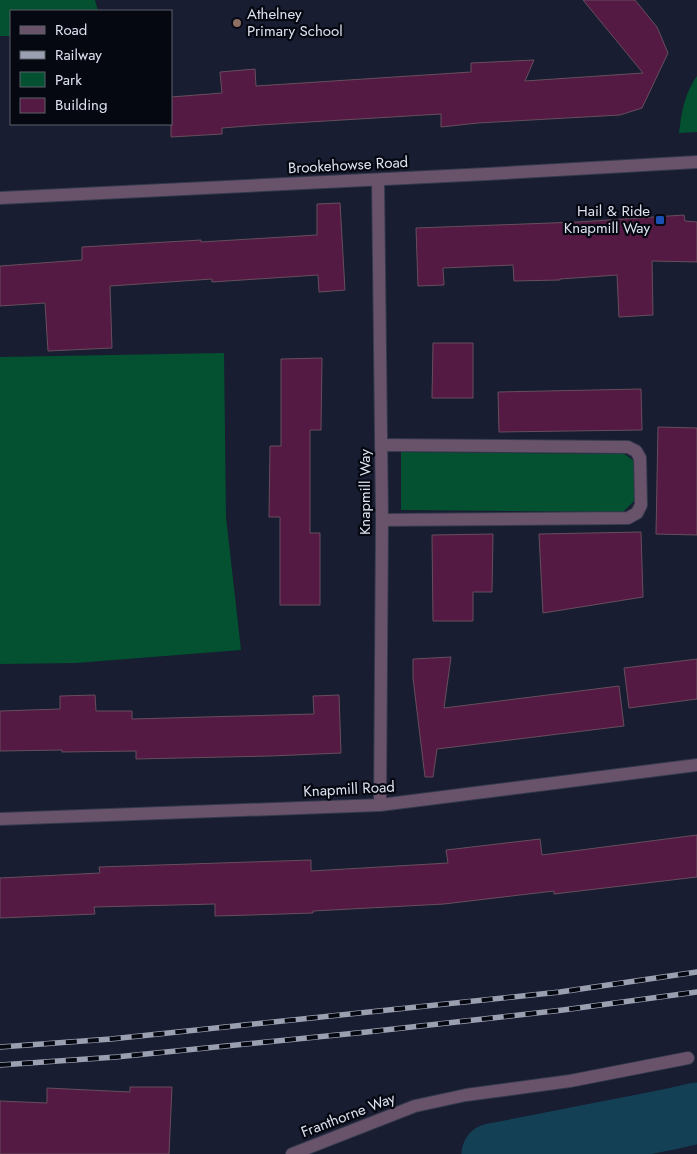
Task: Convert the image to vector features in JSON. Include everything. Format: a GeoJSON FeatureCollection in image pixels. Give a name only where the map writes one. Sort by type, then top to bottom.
{"type":"FeatureCollection","features":[{"type":"Feature","properties":{"kind":"street","name":"Brookehowse Road"},"geometry":{"type":"LineString","coordinates":[[0,198],[378,180],[697,162]]}},
{"type":"Feature","properties":{"kind":"street","name":"Knapmill Way"},"geometry":{"type":"LineString","coordinates":[[378,180],[382,520],[380,805]]}},
{"type":"Feature","properties":{"kind":"street"},"geometry":{"type":"LineString","coordinates":[[381,445],[628,447],[636,451],[640,458],[641,505],[637,513],[628,518],[382,520]]}},
{"type":"Feature","properties":{"kind":"street","name":"Knapmill Road"},"geometry":{"type":"LineString","coordinates":[[0,819],[380,805],[697,765]]}},
{"type":"Feature","properties":{"kind":"street","name":"Franthorne Way"},"geometry":{"type":"LineString","coordinates":[[292,1154],[415,1106],[466,1096],[570,1081],[688,1058]]}},
{"type":"Feature","properties":{"kind":"green space"},"geometry":{"type":"Polygon","coordinates":[[[0,0],[95,0],[98,10],[10,10],[10,36],[0,36],[0,0]]]}},
{"type":"Feature","properties":{"kind":"green space"},"geometry":{"type":"Polygon","coordinates":[[[697,76],[697,132],[679,133],[686,97],[697,76]]]}},
{"type":"Feature","properties":{"kind":"green space"},"geometry":{"type":"Polygon","coordinates":[[[224,353],[226,517],[241,650],[76,663],[0,664],[0,357],[224,353]]]}},
{"type":"Feature","properties":{"kind":"green space"},"geometry":{"type":"Polygon","coordinates":[[[401,452],[624,454],[636,462],[634,501],[623,512],[401,510],[401,452]]]}},
{"type":"Feature","properties":{"kind":"building"},"geometry":{"type":"Polygon","coordinates":[[[583,0],[635,0],[657,27],[668,53],[642,108],[620,115],[478,123],[441,127],[441,114],[222,128],[222,134],[171,137],[172,97],[222,93],[220,72],[255,69],[256,86],[471,72],[471,63],[534,60],[525,81],[643,73],[583,0]]]}},
{"type":"Feature","properties":{"kind":"building"},"geometry":{"type":"Polygon","coordinates":[[[340,203],[345,290],[319,292],[318,275],[212,282],[212,279],[110,286],[112,348],[48,351],[45,303],[0,306],[0,266],[82,260],[82,247],[317,235],[317,204],[340,203]]]}},
{"type":"Feature","properties":{"kind":"building"},"geometry":{"type":"Polygon","coordinates":[[[684,215],[685,221],[697,222],[697,262],[652,261],[653,315],[619,317],[617,275],[560,280],[514,281],[513,265],[443,268],[444,285],[418,286],[416,228],[578,222],[684,215]]]}},
{"type":"Feature","properties":{"kind":"building"},"geometry":{"type":"Polygon","coordinates":[[[433,343],[473,343],[473,398],[432,398],[433,343]]]}},
{"type":"Feature","properties":{"kind":"building"},"geometry":{"type":"Polygon","coordinates":[[[322,358],[321,430],[310,430],[310,533],[320,533],[320,605],[280,605],[280,517],[269,517],[270,446],[281,446],[281,359],[322,358]]]}},
{"type":"Feature","properties":{"kind":"building"},"geometry":{"type":"Polygon","coordinates":[[[641,389],[642,430],[499,432],[498,392],[641,389]]]}},
{"type":"Feature","properties":{"kind":"building"},"geometry":{"type":"Polygon","coordinates":[[[658,427],[697,428],[697,535],[656,534],[658,427]]]}},
{"type":"Feature","properties":{"kind":"building"},"geometry":{"type":"Polygon","coordinates":[[[641,532],[643,597],[543,613],[539,534],[641,532]]]}},
{"type":"Feature","properties":{"kind":"building"},"geometry":{"type":"Polygon","coordinates":[[[493,534],[492,592],[473,592],[473,621],[433,621],[432,535],[493,534]]]}},
{"type":"Feature","properties":{"kind":"building"},"geometry":{"type":"Polygon","coordinates":[[[451,657],[444,708],[619,686],[624,726],[437,749],[433,777],[425,777],[413,678],[413,659],[451,657]]]}},
{"type":"Feature","properties":{"kind":"building"},"geometry":{"type":"Polygon","coordinates":[[[697,659],[697,699],[629,708],[624,668],[697,659]]]}},
{"type":"Feature","properties":{"kind":"building"},"geometry":{"type":"Polygon","coordinates":[[[95,695],[96,711],[132,711],[132,719],[314,714],[313,696],[339,695],[341,753],[136,759],[136,751],[0,751],[0,711],[60,709],[60,696],[95,695]]]}},
{"type":"Feature","properties":{"kind":"building"},"geometry":{"type":"Polygon","coordinates":[[[697,835],[697,877],[554,894],[554,891],[444,904],[313,911],[313,913],[215,916],[215,904],[94,907],[95,914],[0,918],[0,878],[100,873],[99,867],[311,860],[311,871],[448,863],[446,850],[540,839],[542,855],[697,835]]]}},
{"type":"Feature","properties":{"kind":"building"},"geometry":{"type":"Polygon","coordinates":[[[130,1087],[172,1087],[169,1154],[0,1154],[0,1101],[47,1103],[47,1088],[130,1092],[130,1087]]]}},
{"type":"Feature","properties":{"kind":"waterway"},"geometry":{"type":"LineString","coordinates":[[492,1154],[697,1113]]}},
{"type":"Feature","properties":{"kind":"railway"},"geometry":{"type":"LineString","coordinates":[[0,1047],[111,1039],[560,992],[697,972]]}},
{"type":"Feature","properties":{"kind":"railway"},"geometry":{"type":"LineString","coordinates":[[0,1065],[116,1057],[367,1032],[563,1010],[697,992]]}},
{"type":"Feature","properties":{"kind":"place","name":"Athelney Primary School"},"geometry":{"type":"Point","coordinates":[237,23]}},
{"type":"Feature","properties":{"kind":"place","name":"Hail & Ride Knapmill Way"},"geometry":{"type":"Point","coordinates":[660,220]}}]}
